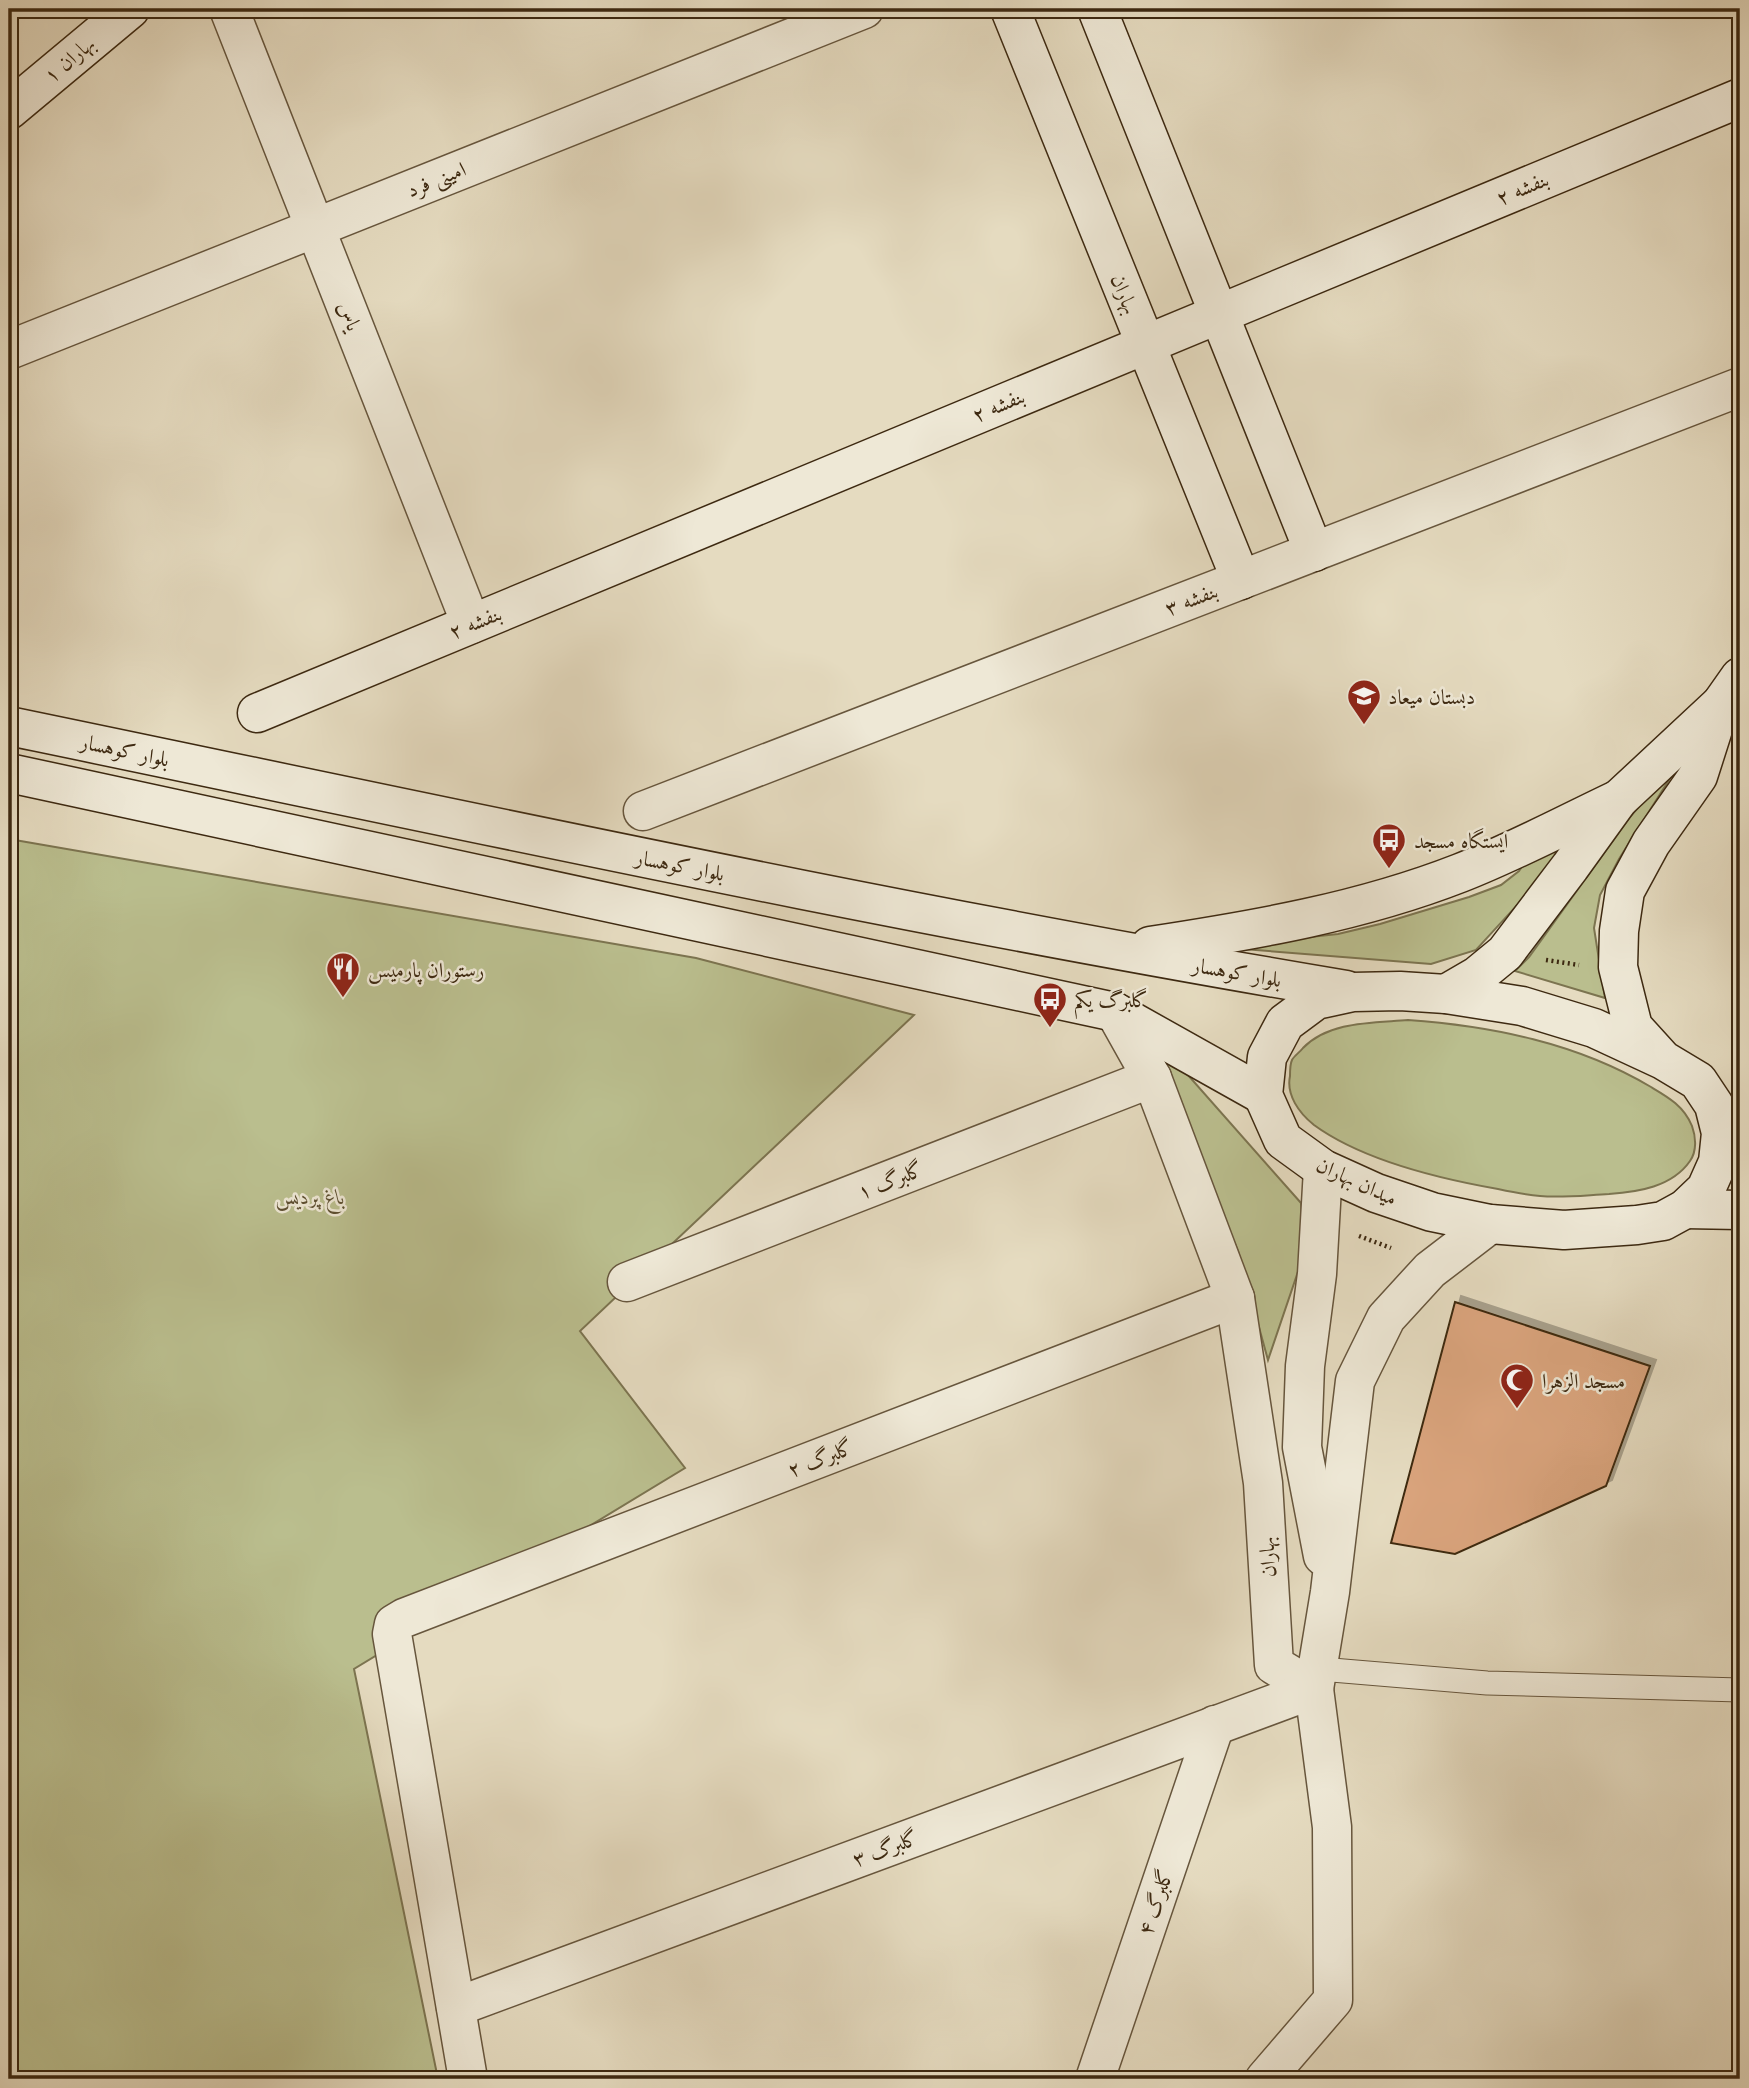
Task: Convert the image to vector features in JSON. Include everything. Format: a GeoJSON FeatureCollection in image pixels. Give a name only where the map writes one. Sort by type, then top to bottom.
{"type":"FeatureCollection","features":[{"type":"Feature","properties":{"kind":"street","name":"بهاران ۱"},"geometry":{"type":"LineString","coordinates":[[9,110],[130,9]]}},
{"type":"Feature","properties":{"kind":"street","name":"یاس"},"geometry":{"type":"LineString","coordinates":[[229,9],[471,624]]}},
{"type":"Feature","properties":{"kind":"street","name":"امینی فرد"},"geometry":{"type":"LineString","coordinates":[[9,350],[864,9]]}},
{"type":"Feature","properties":{"kind":"street","name":"بهاران"},"geometry":{"type":"LineString","coordinates":[[1010,9],[1241,580]]}},
{"type":"Feature","properties":{"kind":"street"},"geometry":{"type":"LineString","coordinates":[[1097,9],[1314,552]]}},
{"type":"Feature","properties":{"kind":"street","name":"بنفشه ۲"},"geometry":{"type":"LineString","coordinates":[[257,713],[1740,98]]}},
{"type":"Feature","properties":{"kind":"street","name":"بنفشه ۳"},"geometry":{"type":"LineString","coordinates":[[643,811],[1740,387]]}},
{"type":"Feature","properties":{"kind":"street"},"geometry":{"type":"LineString","coordinates":[[1446,993],[1477,976],[1504,953],[1619,799],[1731,690]]}},
{"type":"Feature","properties":{"kind":"street"},"geometry":{"type":"LineString","coordinates":[[1663,1060],[1633,1027],[1618,967],[1619,931],[1625,891],[1651,844],[1698,776],[1731,690]]}},
{"type":"Feature","properties":{"kind":"street","name":"بلوار کوهسار"},"geometry":{"type":"LineString","coordinates":[[9,726],[574,844],[1117,952],[1353,992]]}},
{"type":"Feature","properties":{"kind":"street"},"geometry":{"type":"LineString","coordinates":[[9,773],[1115,1012],[1263,1095]]}},
{"type":"Feature","properties":{"kind":"street"},"geometry":{"type":"LineString","coordinates":[[1117,952],[1247,932],[1389,898],[1460,873],[1619,799]]}},
{"type":"Feature","properties":{"kind":"street","name":"میدان بهاران"},"geometry":{"type":"LineString","coordinates":[[1353,992],[1446,993],[1521,1006],[1594,1028],[1663,1060],[1698,1081],[1714,1105],[1721,1133],[1718,1162],[1706,1189],[1685,1209],[1663,1221],[1637,1226],[1564,1230],[1490,1224],[1421,1209],[1376,1194],[1323,1168],[1283,1140],[1263,1095],[1267,1057],[1285,1023],[1316,1000],[1353,992]]}},
{"type":"Feature","properties":{"kind":"street","name":"بهاران"},"geometry":{"type":"LineString","coordinates":[[1115,1012],[1152,1078],[1235,1298],[1263,1483],[1274,1665]]}},
{"type":"Feature","properties":{"kind":"street","name":"گلبرگ ۱"},"geometry":{"type":"LineString","coordinates":[[627,1282],[1152,1078]]}},
{"type":"Feature","properties":{"kind":"street"},"geometry":{"type":"LineString","coordinates":[[1698,1081],[1740,1096]]}},
{"type":"Feature","properties":{"kind":"street"},"geometry":{"type":"LineString","coordinates":[[1323,1168],[1318,1274],[1305,1366],[1302,1447],[1330,1592]]}},
{"type":"Feature","properties":{"kind":"street"},"geometry":{"type":"LineString","coordinates":[[1685,1209],[1740,1210]]}},
{"type":"Feature","properties":{"kind":"street"},"geometry":{"type":"LineString","coordinates":[[1265,2079],[1333,2000],[1332,1827],[1314,1689],[1330,1592],[1355,1381],[1386,1318],[1430,1270],[1490,1224]]}},
{"type":"Feature","properties":{"kind":"street","name":"گلبرگ ۲"},"geometry":{"type":"LineString","coordinates":[[456,2007],[392,1634],[394,1624],[1235,1298]]}},
{"type":"Feature","properties":{"kind":"street"},"geometry":{"type":"LineString","coordinates":[[1274,1665],[1314,1689]]}},
{"type":"Feature","properties":{"kind":"street","name":"گلبرگ ۳"},"geometry":{"type":"LineString","coordinates":[[456,2007],[1314,1689]]}},
{"type":"Feature","properties":{"kind":"street","name":"گلبرگ ۴"},"geometry":{"type":"LineString","coordinates":[[1095,2079],[1215,1725]]}},
{"type":"Feature","properties":{"kind":"street"},"geometry":{"type":"LineString","coordinates":[[456,2007],[468,2079]]}},
{"type":"Feature","properties":{"kind":"lane"},"geometry":{"type":"LineString","coordinates":[[1274,1665],[1487,1683],[1740,1690]]}},
{"type":"Feature","properties":{"kind":"path"},"geometry":{"type":"LineString","coordinates":[[1541,959],[1589,967]]}},
{"type":"Feature","properties":{"kind":"path"},"geometry":{"type":"LineString","coordinates":[[1357,1236],[1391,1248]]}},
{"type":"Feature","properties":{"kind":"green space"},"geometry":{"type":"Polygon","coordinates":[[[1688,750],[1619,859],[1600,895],[1594,928],[1605,998],[1515,971],[1529,957],[1630,817],[1688,750]]]}},
{"type":"Feature","properties":{"kind":"green space"},"geometry":{"type":"Polygon","coordinates":[[[1573,834],[1530,891],[1476,950],[1431,964],[1230,948],[1288,936],[1338,934],[1469,897],[1501,885],[1519,871],[1528,857],[1573,834]]]}},
{"type":"Feature","properties":{"kind":"green space","name":"باغ پردیس"},"geometry":{"type":"Polygon","coordinates":[[[9,839],[696,958],[914,1015],[580,1331],[685,1468],[354,1669],[438,2079],[9,2079],[9,839]]]}},
{"type":"Feature","properties":{"kind":"green space"},"geometry":{"type":"Polygon","coordinates":[[[1408,1020],[1471,1027],[1533,1039],[1594,1059],[1623,1072],[1663,1094],[1685,1113],[1694,1135],[1695,1148],[1692,1157],[1674,1177],[1643,1190],[1557,1197],[1535,1196],[1452,1180],[1378,1158],[1333,1137],[1303,1115],[1292,1097],[1289,1083],[1291,1062],[1303,1048],[1314,1039],[1338,1028],[1408,1020]]]}},
{"type":"Feature","properties":{"kind":"green space"},"geometry":{"type":"Polygon","coordinates":[[[1151,1046],[1180,1066],[1301,1203],[1304,1254],[1268,1360],[1238,1251],[1151,1046]]]}},
{"type":"Feature","properties":{"kind":"building"},"geometry":{"type":"Polygon","coordinates":[[[1740,907],[1740,946],[1733,921],[1740,907]]]}},
{"type":"Feature","properties":{"kind":"building"},"geometry":{"type":"Polygon","coordinates":[[[1455,1302],[1650,1366],[1606,1486],[1455,1554],[1391,1543],[1455,1302]]]}},
{"type":"Feature","properties":{"kind":"place","name":"دبستان میعاد"},"geometry":{"type":"Point","coordinates":[1364,726]}},
{"type":"Feature","properties":{"kind":"place","name":"ایستگاه مسجد"},"geometry":{"type":"Point","coordinates":[1389,870]}},
{"type":"Feature","properties":{"kind":"place","name":"رستوران پارمیس"},"geometry":{"type":"Point","coordinates":[343,999]}},
{"type":"Feature","properties":{"kind":"place","name":"گلبرگ یکم"},"geometry":{"type":"Point","coordinates":[1050,1029]}},
{"type":"Feature","properties":{"kind":"place","name":"مسجد الزهرا"},"geometry":{"type":"Point","coordinates":[1517,1410]}}]}
